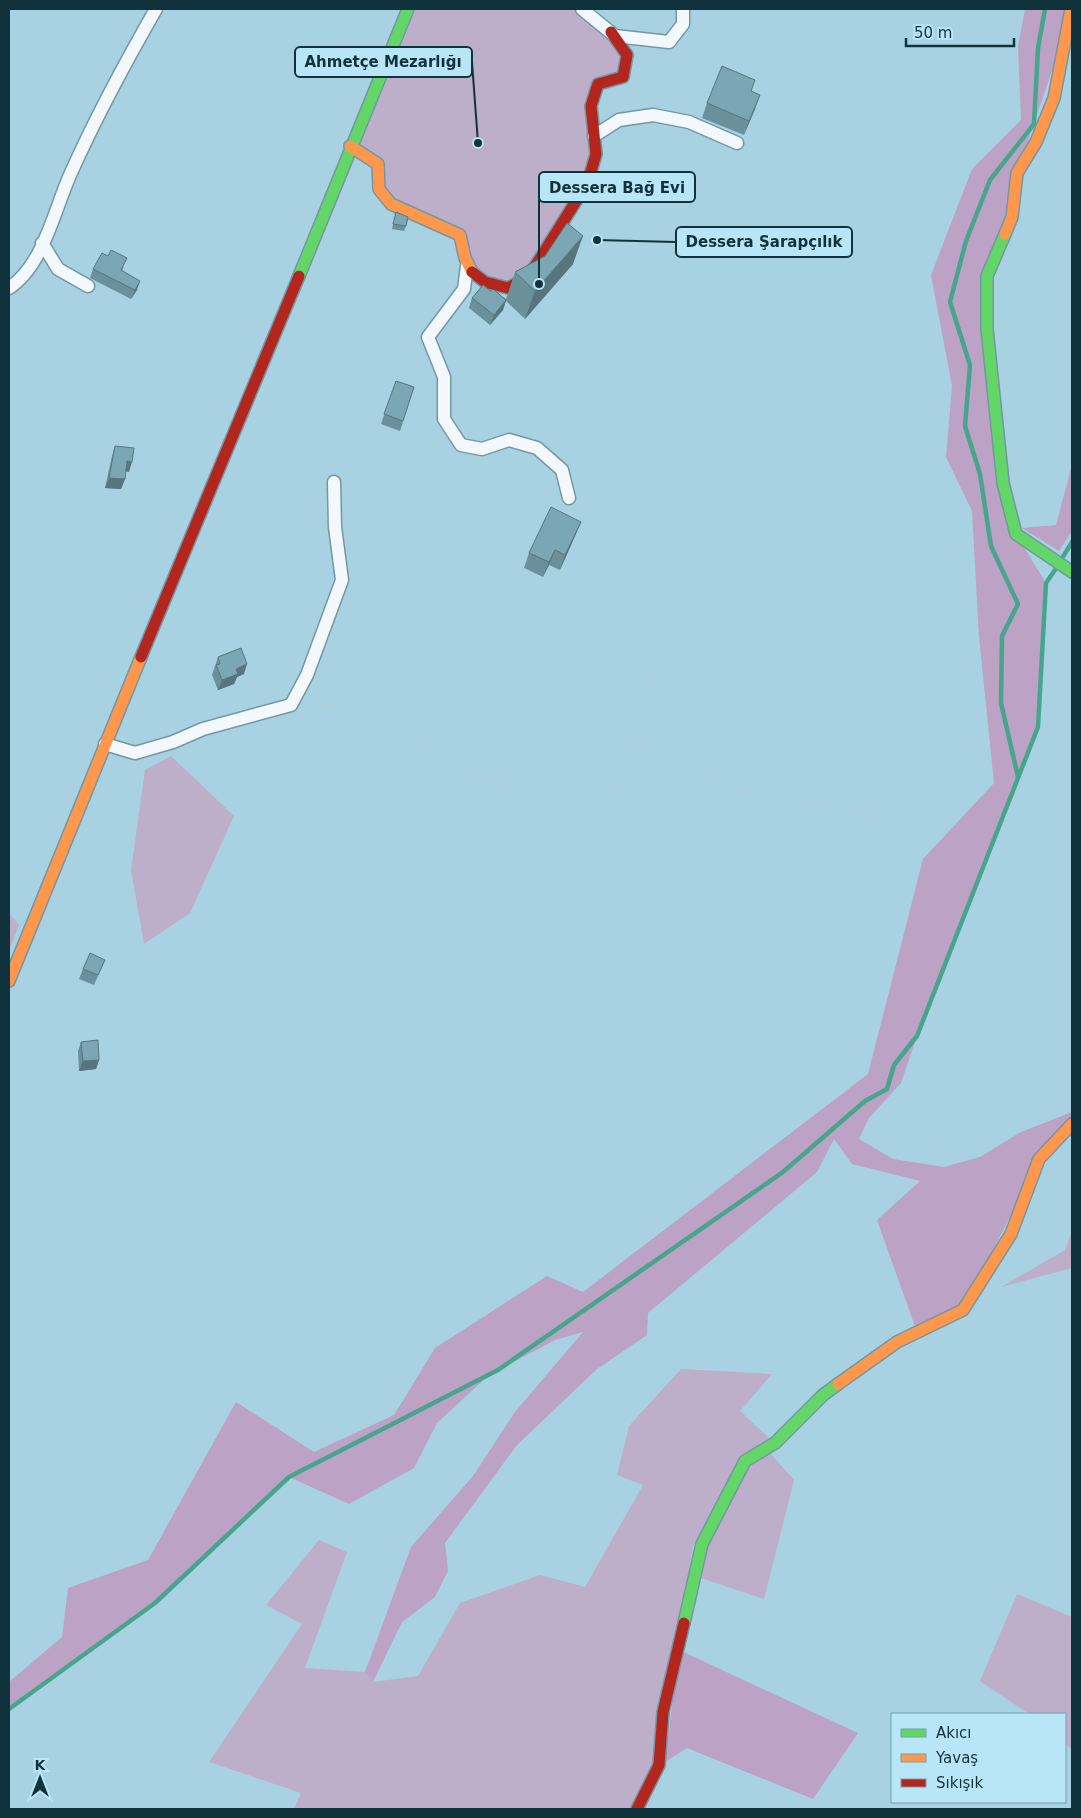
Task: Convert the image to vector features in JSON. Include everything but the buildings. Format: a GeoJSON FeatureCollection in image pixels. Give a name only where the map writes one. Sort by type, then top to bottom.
{"type":"FeatureCollection","features":[{"type":"Feature","properties":{"kind":"street"},"geometry":{"type":"LineString","coordinates":[[9,288],[21,280],[42,243],[69,176],[156,9]]}},
{"type":"Feature","properties":{"kind":"street"},"geometry":{"type":"LineString","coordinates":[[9,981],[259,374],[350,146],[408,9]]}},
{"type":"Feature","properties":{"kind":"street"},"geometry":{"type":"LineString","coordinates":[[582,9],[615,36],[669,42],[683,24],[683,9]]}},
{"type":"Feature","properties":{"kind":"street"},"geometry":{"type":"LineString","coordinates":[[1071,9],[1054,98],[1036,142],[1017,173],[1012,217],[987,276],[987,329],[1003,483],[1016,534],[1072,572]]}},
{"type":"Feature","properties":{"kind":"street"},"geometry":{"type":"LineString","coordinates":[[467,266],[484,283],[508,288],[529,276],[588,182],[596,154],[591,106],[598,84],[623,77],[627,55],[611,32]]}},
{"type":"Feature","properties":{"kind":"street"},"geometry":{"type":"LineString","coordinates":[[594,136],[619,120],[653,115],[689,122],[737,143]]}},
{"type":"Feature","properties":{"kind":"street"},"geometry":{"type":"LineString","coordinates":[[350,146],[378,164],[379,189],[391,204],[460,234],[467,266],[464,289],[428,337],[444,377],[444,419],[460,445],[482,449],[509,440],[537,448],[562,470],[568,498]]}},
{"type":"Feature","properties":{"kind":"street"},"geometry":{"type":"LineString","coordinates":[[42,243],[58,269],[88,286]]}},
{"type":"Feature","properties":{"kind":"street"},"geometry":{"type":"LineString","coordinates":[[105,744],[135,753],[173,742],[203,729],[291,705],[307,675],[342,580],[335,527],[334,482]]}},
{"type":"Feature","properties":{"kind":"street"},"geometry":{"type":"LineString","coordinates":[[637,1809],[659,1765],[663,1712],[702,1544],[746,1461],[775,1443],[823,1395],[896,1342],[963,1310],[1011,1234],[1039,1159],[1072,1124]]}},
{"type":"Feature","properties":{"kind":"path"},"geometry":{"type":"LineString","coordinates":[[359,375],[364,362],[428,337]]}},
{"type":"Feature","properties":{"kind":"path"},"geometry":{"type":"LineString","coordinates":[[611,616],[630,619],[648,636],[653,667],[645,732],[633,767],[615,789]]}},
{"type":"Feature","properties":{"kind":"path"},"geometry":{"type":"LineString","coordinates":[[291,705],[332,705],[380,722],[425,745],[460,768],[503,786],[548,794],[590,796],[667,770],[705,774],[742,790],[779,798],[838,803],[883,822],[940,831]]}},
{"type":"Feature","properties":{"kind":"path"},"geometry":{"type":"LineString","coordinates":[[9,1091],[24,1106],[42,1113]]}},
{"type":"Feature","properties":{"kind":"shaded area"},"geometry":{"type":"Polygon","coordinates":[[[416,9],[582,9],[615,36],[623,77],[598,84],[596,154],[529,276],[484,283],[460,234],[391,204],[378,164],[358,150],[416,9]]]}},
{"type":"Feature","properties":{"kind":"shaded area"},"geometry":{"type":"Polygon","coordinates":[[[1025,9],[1069,9],[1066,30],[1017,173],[987,277],[1016,534],[1046,583],[1038,727],[917,1036],[901,1083],[869,1118],[859,1139],[893,1159],[944,1167],[980,1157],[1021,1132],[1072,1112],[1072,1124],[1039,1159],[963,1310],[917,1332],[877,1220],[920,1181],[852,1164],[834,1139],[817,1172],[648,1313],[647,1335],[597,1369],[517,1445],[445,1543],[448,1571],[435,1597],[402,1622],[373,1682],[365,1672],[411,1547],[473,1476],[515,1412],[583,1332],[555,1340],[489,1375],[437,1423],[414,1468],[349,1504],[289,1477],[155,1603],[9,1709],[9,1682],[62,1637],[68,1588],[148,1560],[236,1402],[314,1452],[394,1415],[435,1348],[547,1276],[583,1292],[868,1074],[923,859],[994,783],[979,637],[972,511],[946,457],[952,386],[931,275],[972,169],[1021,120],[1018,46],[1025,9]]]}},
{"type":"Feature","properties":{"kind":"shaded area"},"geometry":{"type":"Polygon","coordinates":[[[1072,465],[1072,531],[1059,551],[1022,528],[1056,525],[1072,465]]]}},
{"type":"Feature","properties":{"kind":"shaded area"},"geometry":{"type":"Polygon","coordinates":[[[171,756],[234,816],[190,913],[144,944],[131,870],[145,770],[171,756]]]}},
{"type":"Feature","properties":{"kind":"shaded area"},"geometry":{"type":"Polygon","coordinates":[[[9,913],[19,925],[9,951],[9,913]]]}},
{"type":"Feature","properties":{"kind":"shaded area"},"geometry":{"type":"Polygon","coordinates":[[[1072,1230],[1072,1268],[1001,1287],[1065,1250],[1072,1230]]]}},
{"type":"Feature","properties":{"kind":"shaded area"},"geometry":{"type":"Polygon","coordinates":[[[681,1369],[772,1374],[740,1411],[769,1438],[693,1546],[659,1765],[637,1809],[294,1809],[301,1793],[209,1762],[302,1624],[266,1605],[319,1540],[347,1552],[305,1668],[365,1672],[373,1682],[418,1676],[460,1603],[540,1575],[585,1587],[643,1485],[617,1475],[629,1426],[681,1369]]]}},
{"type":"Feature","properties":{"kind":"shaded area"},"geometry":{"type":"Polygon","coordinates":[[[770,1453],[794,1480],[764,1599],[701,1578],[709,1545],[748,1468],[770,1453]]]}},
{"type":"Feature","properties":{"kind":"shaded area"},"geometry":{"type":"Polygon","coordinates":[[[1017,1594],[1072,1617],[1072,1750],[1066,1744],[1066,1713],[1028,1713],[980,1681],[1017,1594]]]}},
{"type":"Feature","properties":{"kind":"shaded area"},"geometry":{"type":"Polygon","coordinates":[[[679,1650],[858,1733],[813,1799],[687,1748],[665,1762],[679,1650]]]}},
{"type":"Feature","properties":{"kind":"waterway"},"geometry":{"type":"LineString","coordinates":[[1018,777],[1001,703],[1002,636],[1018,604],[991,546],[980,474],[965,426],[970,365],[950,302],[966,241],[990,180],[1034,124],[1038,48],[1045,9]]}},
{"type":"Feature","properties":{"kind":"waterway"},"geometry":{"type":"LineString","coordinates":[[1061,560],[1072,542]]}},
{"type":"Feature","properties":{"kind":"waterway"},"geometry":{"type":"LineString","coordinates":[[9,1709],[155,1603],[289,1477],[498,1370],[783,1172],[865,1101],[887,1089],[894,1065],[917,1036],[1038,727],[1046,583],[1057,567]]}},
{"type":"Feature","properties":{"kind":"traffic: fast"},"geometry":{"type":"LineString","coordinates":[[299,276],[408,9]]}},
{"type":"Feature","properties":{"kind":"traffic: fast"},"geometry":{"type":"LineString","coordinates":[[1005,234],[987,276],[987,329],[1003,483],[1016,534],[1072,572]]}},
{"type":"Feature","properties":{"kind":"traffic: fast"},"geometry":{"type":"LineString","coordinates":[[684,1623],[702,1544],[745,1461],[775,1443],[823,1395],[838,1384]]}},
{"type":"Feature","properties":{"kind":"traffic: slow"},"geometry":{"type":"LineString","coordinates":[[1005,234],[1012,217],[1017,173],[1036,142],[1054,98],[1071,9]]}},
{"type":"Feature","properties":{"kind":"traffic: slow"},"geometry":{"type":"LineString","coordinates":[[350,146],[378,164],[379,189],[391,204],[460,235],[465,258],[472,272]]}},
{"type":"Feature","properties":{"kind":"traffic: slow"},"geometry":{"type":"LineString","coordinates":[[9,981],[141,657]]}},
{"type":"Feature","properties":{"kind":"traffic: slow"},"geometry":{"type":"LineString","coordinates":[[838,1384],[897,1342],[963,1310],[1011,1234],[1039,1159],[1072,1124]]}},
{"type":"Feature","properties":{"kind":"traffic: jam"},"geometry":{"type":"LineString","coordinates":[[472,272],[485,282],[508,288],[529,276],[588,182],[596,154],[591,106],[598,84],[623,77],[627,55],[611,32]]}},
{"type":"Feature","properties":{"kind":"traffic: jam"},"geometry":{"type":"LineString","coordinates":[[141,657],[299,276]]}},
{"type":"Feature","properties":{"kind":"traffic: jam"},"geometry":{"type":"LineString","coordinates":[[637,1809],[659,1765],[663,1712],[684,1623]]}},
{"type":"Feature","properties":{"kind":"place","name":"Ahmetçe Mezarlığı"},"geometry":{"type":"Point","coordinates":[478,143]}},
{"type":"Feature","properties":{"kind":"place","name":"Dessera Şarapçılık"},"geometry":{"type":"Point","coordinates":[597,240]}},
{"type":"Feature","properties":{"kind":"place","name":"Dessera Bağ Evi"},"geometry":{"type":"Point","coordinates":[539,284]}}]}
